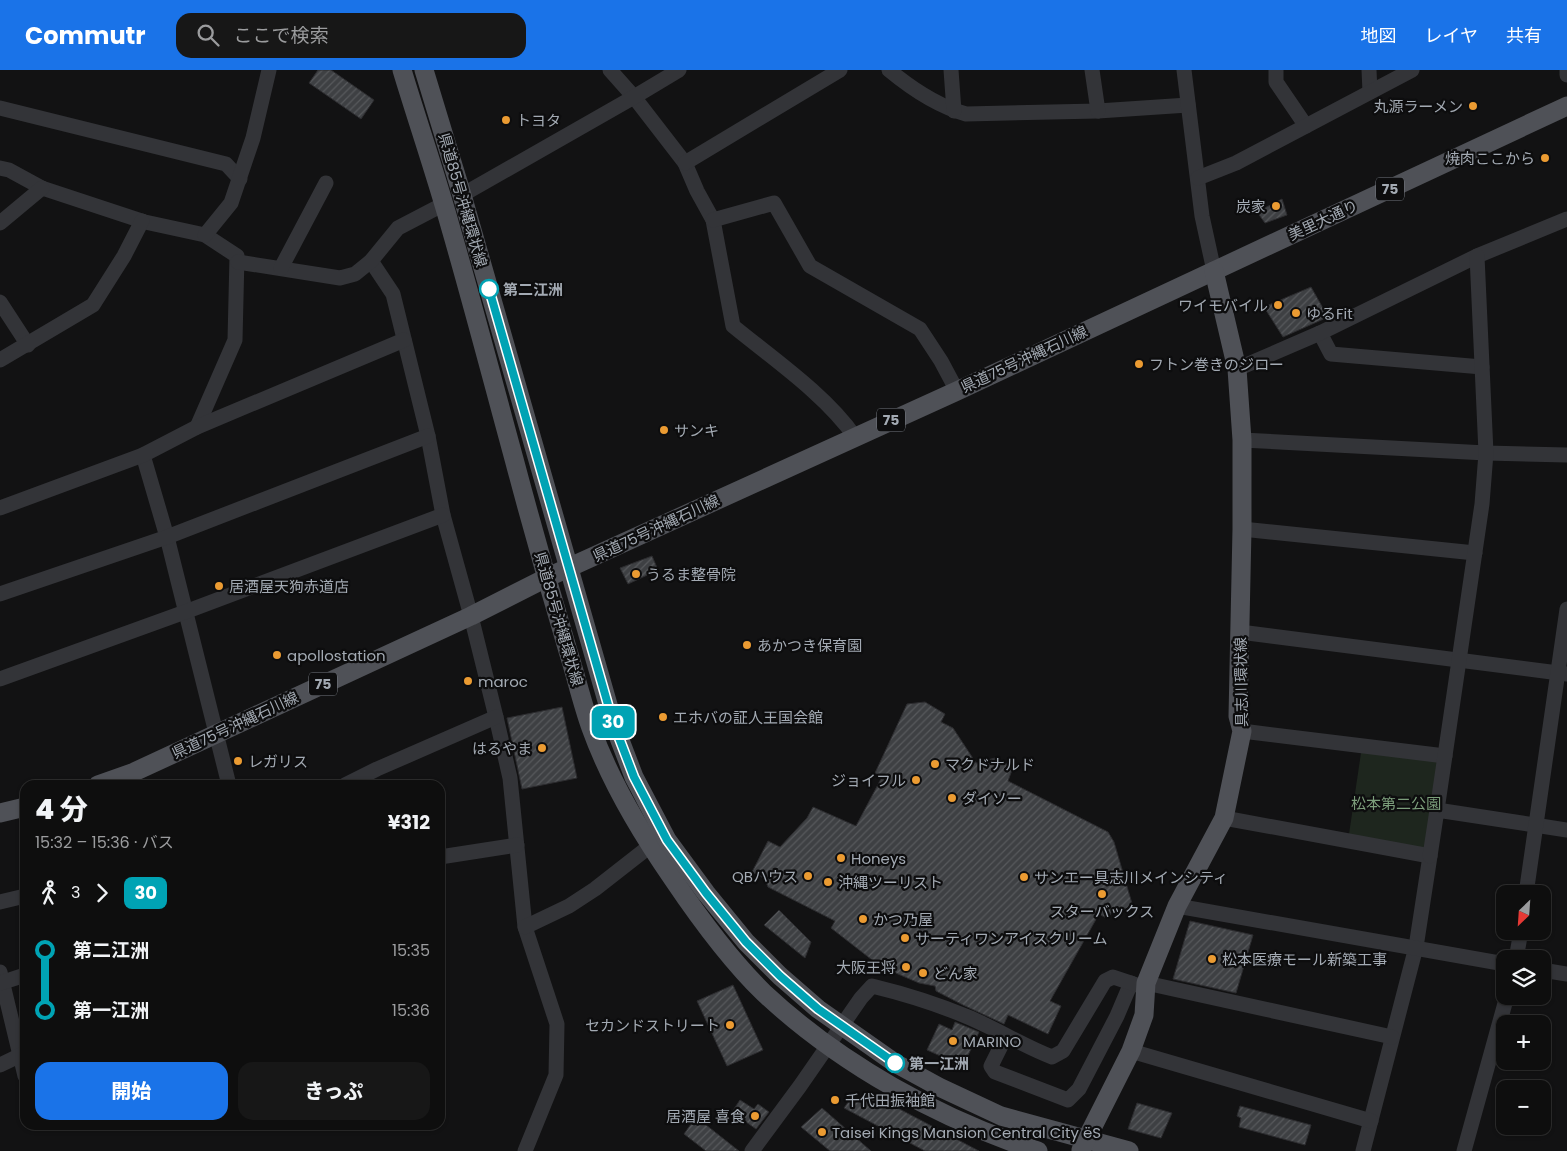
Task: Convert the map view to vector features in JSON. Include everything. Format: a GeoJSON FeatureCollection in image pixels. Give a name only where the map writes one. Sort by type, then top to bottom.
{"type":"FeatureCollection","features":[{"type":"Feature","properties":{"kind":"main road","name":"県道85号沖縄環状線"},"geometry":{"type":"LineString","coordinates":[[402,70],[444,204],[546,578],[591,728],[615,782],[650,846],[729,955],[763,992],[804,1027],[873,1074],[932,1108],[982,1131],[1038,1151]]}},
{"type":"Feature","properties":{"kind":"main road","name":"県道85号沖縄環状線"},"geometry":{"type":"LineString","coordinates":[[424,70],[462,195],[613,722],[634,777],[667,840],[706,893],[746,942],[780,976],[818,1009],[895,1063],[939,1087],[1001,1116],[1083,1146],[1130,1151]]}},
{"type":"Feature","properties":{"kind":"main road","name":"美里大通り"},"geometry":{"type":"LineString","coordinates":[[1214,272],[1567,106]]}},
{"type":"Feature","properties":{"kind":"main road","name":"具志川環状線"},"geometry":{"type":"LineString","coordinates":[[1083,1146],[1131,1051],[1144,1015],[1141,985],[1176,906],[1224,818],[1242,731],[1238,716],[1242,440],[1237,369],[1214,272]]}},
{"type":"Feature","properties":{"kind":"main road","name":"県道75号沖縄石川線"},"geometry":{"type":"LineString","coordinates":[[112,780],[132,773],[472,616],[546,578],[1214,272]]}},
{"type":"Feature","properties":{"kind":"main road"},"geometry":{"type":"LineString","coordinates":[[0,813],[20,808]]}},
{"type":"Feature","properties":{"kind":"street"},"geometry":{"type":"LineString","coordinates":[[205,235],[231,203],[253,138],[269,70]]}},
{"type":"Feature","properties":{"kind":"street"},"geometry":{"type":"LineString","coordinates":[[610,70],[634,97],[685,163],[697,191],[713,220],[733,326],[815,394],[846,424],[855,437]]}},
{"type":"Feature","properties":{"kind":"street"},"geometry":{"type":"LineString","coordinates":[[462,195],[679,70]]}},
{"type":"Feature","properties":{"kind":"street"},"geometry":{"type":"LineString","coordinates":[[685,163],[840,70]]}},
{"type":"Feature","properties":{"kind":"street"},"geometry":{"type":"LineString","coordinates":[[890,70],[911,87],[933,101],[954,111],[966,114],[1098,111],[1188,105]]}},
{"type":"Feature","properties":{"kind":"street"},"geometry":{"type":"LineString","coordinates":[[951,70],[954,111]]}},
{"type":"Feature","properties":{"kind":"street"},"geometry":{"type":"LineString","coordinates":[[1092,70],[1098,111]]}},
{"type":"Feature","properties":{"kind":"street"},"geometry":{"type":"LineString","coordinates":[[1184,70],[1202,216],[1214,272]]}},
{"type":"Feature","properties":{"kind":"street"},"geometry":{"type":"LineString","coordinates":[[1276,70],[1276,82],[1306,126]]}},
{"type":"Feature","properties":{"kind":"street"},"geometry":{"type":"LineString","coordinates":[[1369,70],[1370,92]]}},
{"type":"Feature","properties":{"kind":"street"},"geometry":{"type":"LineString","coordinates":[[1198,178],[1236,163],[1412,70]]}},
{"type":"Feature","properties":{"kind":"street"},"geometry":{"type":"LineString","coordinates":[[1567,70],[1567,75]]}},
{"type":"Feature","properties":{"kind":"street"},"geometry":{"type":"LineString","coordinates":[[0,108],[226,164],[240,179]]}},
{"type":"Feature","properties":{"kind":"street"},"geometry":{"type":"LineString","coordinates":[[0,168],[10,170],[42,188],[142,221],[205,235],[237,256],[236,340],[197,427]]}},
{"type":"Feature","properties":{"kind":"street"},"geometry":{"type":"LineString","coordinates":[[280,268],[326,183]]}},
{"type":"Feature","properties":{"kind":"street"},"geometry":{"type":"LineString","coordinates":[[0,223],[42,188]]}},
{"type":"Feature","properties":{"kind":"street"},"geometry":{"type":"LineString","coordinates":[[713,220],[774,203],[810,266],[920,329],[941,361],[957,391]]}},
{"type":"Feature","properties":{"kind":"street"},"geometry":{"type":"LineString","coordinates":[[238,262],[340,278],[355,274],[371,261],[398,228],[444,204]]}},
{"type":"Feature","properties":{"kind":"street"},"geometry":{"type":"LineString","coordinates":[[1237,369],[1320,332],[1477,256],[1567,218]]}},
{"type":"Feature","properties":{"kind":"street"},"geometry":{"type":"LineString","coordinates":[[0,360],[93,305],[124,256],[142,221]]}},
{"type":"Feature","properties":{"kind":"street"},"geometry":{"type":"LineString","coordinates":[[1363,1151],[1416,947],[1482,504],[1486,453],[1477,256]]}},
{"type":"Feature","properties":{"kind":"street"},"geometry":{"type":"LineString","coordinates":[[371,261],[393,294],[428,436],[443,515],[472,616],[510,778],[525,927],[557,1024],[556,1074],[525,1151]]}},
{"type":"Feature","properties":{"kind":"street"},"geometry":{"type":"LineString","coordinates":[[0,302],[28,345]]}},
{"type":"Feature","properties":{"kind":"street"},"geometry":{"type":"LineString","coordinates":[[1320,332],[1331,354],[1482,367]]}},
{"type":"Feature","properties":{"kind":"street"},"geometry":{"type":"LineString","coordinates":[[0,508],[143,455],[197,427],[404,340]]}},
{"type":"Feature","properties":{"kind":"street"},"geometry":{"type":"LineString","coordinates":[[0,594],[167,537],[428,436]]}},
{"type":"Feature","properties":{"kind":"street"},"geometry":{"type":"LineString","coordinates":[[1242,440],[1486,453],[1567,455]]}},
{"type":"Feature","properties":{"kind":"street"},"geometry":{"type":"LineString","coordinates":[[143,455],[167,537],[228,780]]}},
{"type":"Feature","properties":{"kind":"street"},"geometry":{"type":"LineString","coordinates":[[0,679],[443,515]]}},
{"type":"Feature","properties":{"kind":"street"},"geometry":{"type":"LineString","coordinates":[[1242,529],[1475,553]]}},
{"type":"Feature","properties":{"kind":"street"},"geometry":{"type":"LineString","coordinates":[[1527,885],[1563,674],[1567,609]]}},
{"type":"Feature","properties":{"kind":"street"},"geometry":{"type":"LineString","coordinates":[[1240,632],[1563,674]]}},
{"type":"Feature","properties":{"kind":"street"},"geometry":{"type":"LineString","coordinates":[[355,780],[496,717]]}},
{"type":"Feature","properties":{"kind":"street"},"geometry":{"type":"LineString","coordinates":[[1242,731],[1445,756]]}},
{"type":"Feature","properties":{"kind":"street"},"geometry":{"type":"LineString","coordinates":[[1437,810],[1567,830]]}},
{"type":"Feature","properties":{"kind":"street"},"geometry":{"type":"LineString","coordinates":[[1224,818],[1430,856]]}},
{"type":"Feature","properties":{"kind":"street"},"geometry":{"type":"LineString","coordinates":[[445,856],[517,845]]}},
{"type":"Feature","properties":{"kind":"street"},"geometry":{"type":"LineString","coordinates":[[525,927],[569,906],[650,846]]}},
{"type":"Feature","properties":{"kind":"street"},"geometry":{"type":"LineString","coordinates":[[0,902],[20,897]]}},
{"type":"Feature","properties":{"kind":"street"},"geometry":{"type":"LineString","coordinates":[[1176,906],[1496,962]]}},
{"type":"Feature","properties":{"kind":"street"},"geometry":{"type":"LineString","coordinates":[[1551,971],[1567,974]]}},
{"type":"Feature","properties":{"kind":"street"},"geometry":{"type":"LineString","coordinates":[[20,977],[1,979],[20,1046]]}},
{"type":"Feature","properties":{"kind":"street"},"geometry":{"type":"LineString","coordinates":[[752,1151],[861,998],[872,986],[904,994],[969,1018],[1033,1050],[1052,1057],[1063,1050],[1105,981],[1113,977],[1141,985],[1392,1037]]}},
{"type":"Feature","properties":{"kind":"street"},"geometry":{"type":"LineString","coordinates":[[1006,1036],[991,1066],[995,1072],[1068,1100],[1079,1089],[1117,1016],[1141,985]]}},
{"type":"Feature","properties":{"kind":"street"},"geometry":{"type":"LineString","coordinates":[[1464,1151],[1505,1005]]}},
{"type":"Feature","properties":{"kind":"street"},"geometry":{"type":"LineString","coordinates":[[1131,1051],[1371,1121]]}},
{"type":"Feature","properties":{"kind":"street"},"geometry":{"type":"LineString","coordinates":[[0,1065],[20,1054]]}},
{"type":"Feature","properties":{"kind":"green space","name":"松本第二公園"},"geometry":{"type":"Polygon","coordinates":[[[1362,746],[1445,756],[1430,856],[1348,841],[1362,746]]]}},
{"type":"Feature","properties":{"kind":"building"},"geometry":{"type":"Polygon","coordinates":[[[318,70],[331,70],[374,100],[361,119],[309,83],[318,70]]]}},
{"type":"Feature","properties":{"kind":"building"},"geometry":{"type":"Polygon","coordinates":[[[1282,199],[1287,215],[1265,223],[1257,212],[1282,199]]]}},
{"type":"Feature","properties":{"kind":"building"},"geometry":{"type":"Polygon","coordinates":[[[1311,287],[1328,317],[1283,337],[1264,307],[1311,287]]]}},
{"type":"Feature","properties":{"kind":"building"},"geometry":{"type":"Polygon","coordinates":[[[652,556],[658,570],[628,584],[620,568],[652,556]]]}},
{"type":"Feature","properties":{"kind":"building"},"geometry":{"type":"Polygon","coordinates":[[[925,702],[945,714],[941,722],[953,728],[976,763],[995,758],[1013,767],[1008,781],[1108,832],[1114,842],[1133,907],[1111,913],[1108,919],[1099,914],[1050,1001],[1061,1006],[1048,1034],[1008,1015],[1004,1024],[936,991],[935,986],[919,983],[876,963],[831,928],[835,921],[768,887],[765,879],[752,872],[768,841],[780,847],[807,818],[813,807],[856,826],[882,777],[875,773],[907,704],[925,702]]]}},
{"type":"Feature","properties":{"kind":"building","name":"はるやま"},"geometry":{"type":"Polygon","coordinates":[[[562,707],[577,778],[522,789],[507,718],[562,707]]]}},
{"type":"Feature","properties":{"kind":"building"},"geometry":{"type":"Polygon","coordinates":[[[779,910],[811,942],[805,958],[764,925],[779,910]]]}},
{"type":"Feature","properties":{"kind":"building","name":"松本医療モール新築工事"},"geometry":{"type":"Polygon","coordinates":[[[1190,921],[1253,935],[1236,993],[1173,979],[1190,921]]]}},
{"type":"Feature","properties":{"kind":"building","name":"セカンドストリート"},"geometry":{"type":"Polygon","coordinates":[[[733,985],[763,1050],[727,1066],[697,1001],[733,985]]]}},
{"type":"Feature","properties":{"kind":"building","name":"MARINO"},"geometry":{"type":"Polygon","coordinates":[[[955,1022],[979,1032],[963,1066],[927,1050],[939,1024],[952,1030],[955,1022]]]}},
{"type":"Feature","properties":{"kind":"building"},"geometry":{"type":"Polygon","coordinates":[[[871,1094],[979,1151],[925,1151],[844,1108],[851,1098],[862,1102],[866,1096],[871,1094]]]}},
{"type":"Feature","properties":{"kind":"building"},"geometry":{"type":"Polygon","coordinates":[[[740,1100],[754,1109],[758,1104],[769,1112],[756,1129],[732,1112],[740,1100]]]}},
{"type":"Feature","properties":{"kind":"building"},"geometry":{"type":"Polygon","coordinates":[[[1137,1103],[1172,1113],[1161,1138],[1128,1129],[1137,1103]]]}},
{"type":"Feature","properties":{"kind":"building"},"geometry":{"type":"Polygon","coordinates":[[[1240,1106],[1311,1125],[1305,1145],[1239,1127],[1241,1118],[1237,1116],[1240,1106]]]}},
{"type":"Feature","properties":{"kind":"building","name":"Taisei Kings Mansion Central City ëS"},"geometry":{"type":"Polygon","coordinates":[[[822,1108],[871,1151],[830,1151],[801,1127],[822,1108]]]}},
{"type":"Feature","properties":{"kind":"building"},"geometry":{"type":"Polygon","coordinates":[[[696,1117],[739,1151],[706,1151],[684,1134],[696,1117]]]}},
{"type":"Feature","properties":{"kind":"bus line","name":"30"},"geometry":{"type":"LineString","coordinates":[[489,289],[613,722],[634,777],[667,840],[706,893],[746,942],[780,976],[818,1009],[895,1063]]}},
{"type":"Feature","properties":{"kind":"place","name":"丸源ラーメン"},"geometry":{"type":"Point","coordinates":[1473,106]}},
{"type":"Feature","properties":{"kind":"place","name":"トヨタ"},"geometry":{"type":"Point","coordinates":[506,120]}},
{"type":"Feature","properties":{"kind":"place","name":"焼肉ここから"},"geometry":{"type":"Point","coordinates":[1545,158]}},
{"type":"Feature","properties":{"kind":"place","name":"炭家"},"geometry":{"type":"Point","coordinates":[1276,206]}},
{"type":"Feature","properties":{"kind":"place","name":"第二江洲"},"geometry":{"type":"Point","coordinates":[489,289]}},
{"type":"Feature","properties":{"kind":"place","name":"ワイモバイル"},"geometry":{"type":"Point","coordinates":[1278,305]}},
{"type":"Feature","properties":{"kind":"place","name":"ゆるFit"},"geometry":{"type":"Point","coordinates":[1296,313]}},
{"type":"Feature","properties":{"kind":"place","name":"フトン巻きのジロー"},"geometry":{"type":"Point","coordinates":[1139,364]}},
{"type":"Feature","properties":{"kind":"place","name":"サンキ"},"geometry":{"type":"Point","coordinates":[664,430]}},
{"type":"Feature","properties":{"kind":"place","name":"うるま整骨院"},"geometry":{"type":"Point","coordinates":[636,574]}},
{"type":"Feature","properties":{"kind":"place","name":"居酒屋天狗赤道店"},"geometry":{"type":"Point","coordinates":[219,586]}},
{"type":"Feature","properties":{"kind":"place","name":"あかつき保育園"},"geometry":{"type":"Point","coordinates":[747,645]}},
{"type":"Feature","properties":{"kind":"place","name":"apollostation"},"geometry":{"type":"Point","coordinates":[277,655]}},
{"type":"Feature","properties":{"kind":"place","name":"maroc"},"geometry":{"type":"Point","coordinates":[468,681]}},
{"type":"Feature","properties":{"kind":"place","name":"エホバの証人王国会館"},"geometry":{"type":"Point","coordinates":[663,717]}},
{"type":"Feature","properties":{"kind":"place","name":"はるやま"},"geometry":{"type":"Point","coordinates":[542,748]}},
{"type":"Feature","properties":{"kind":"place","name":"レガリス"},"geometry":{"type":"Point","coordinates":[238,761]}},
{"type":"Feature","properties":{"kind":"place","name":"マクドナルド"},"geometry":{"type":"Point","coordinates":[935,764]}},
{"type":"Feature","properties":{"kind":"place","name":"ジョイフル"},"geometry":{"type":"Point","coordinates":[916,780]}},
{"type":"Feature","properties":{"kind":"place","name":"ダイソー"},"geometry":{"type":"Point","coordinates":[952,798]}},
{"type":"Feature","properties":{"kind":"place","name":"Honeys"},"geometry":{"type":"Point","coordinates":[841,858]}},
{"type":"Feature","properties":{"kind":"place","name":"QBハウス"},"geometry":{"type":"Point","coordinates":[808,876]}},
{"type":"Feature","properties":{"kind":"place","name":"サンエー具志川メインシティ"},"geometry":{"type":"Point","coordinates":[1024,877]}},
{"type":"Feature","properties":{"kind":"place","name":"沖縄ツーリスト"},"geometry":{"type":"Point","coordinates":[828,882]}},
{"type":"Feature","properties":{"kind":"place","name":"スターバックス"},"geometry":{"type":"Point","coordinates":[1102,894]}},
{"type":"Feature","properties":{"kind":"place","name":"かつ乃屋"},"geometry":{"type":"Point","coordinates":[863,919]}},
{"type":"Feature","properties":{"kind":"place","name":"サーティワンアイスクリーム"},"geometry":{"type":"Point","coordinates":[905,938]}},
{"type":"Feature","properties":{"kind":"place","name":"松本医療モール新築工事"},"geometry":{"type":"Point","coordinates":[1212,959]}},
{"type":"Feature","properties":{"kind":"place","name":"大阪王将"},"geometry":{"type":"Point","coordinates":[906,967]}},
{"type":"Feature","properties":{"kind":"place","name":"どん家"},"geometry":{"type":"Point","coordinates":[923,973]}},
{"type":"Feature","properties":{"kind":"place","name":"セカンドストリート"},"geometry":{"type":"Point","coordinates":[730,1025]}},
{"type":"Feature","properties":{"kind":"place","name":"MARINO"},"geometry":{"type":"Point","coordinates":[953,1041]}},
{"type":"Feature","properties":{"kind":"place","name":"第一江洲"},"geometry":{"type":"Point","coordinates":[895,1063]}},
{"type":"Feature","properties":{"kind":"place","name":"千代田振袖館"},"geometry":{"type":"Point","coordinates":[835,1100]}},
{"type":"Feature","properties":{"kind":"place","name":"居酒屋 喜食"},"geometry":{"type":"Point","coordinates":[755,1116]}},
{"type":"Feature","properties":{"kind":"place","name":"Taisei Kings Mansion Central City ëS"},"geometry":{"type":"Point","coordinates":[822,1132]}}]}
